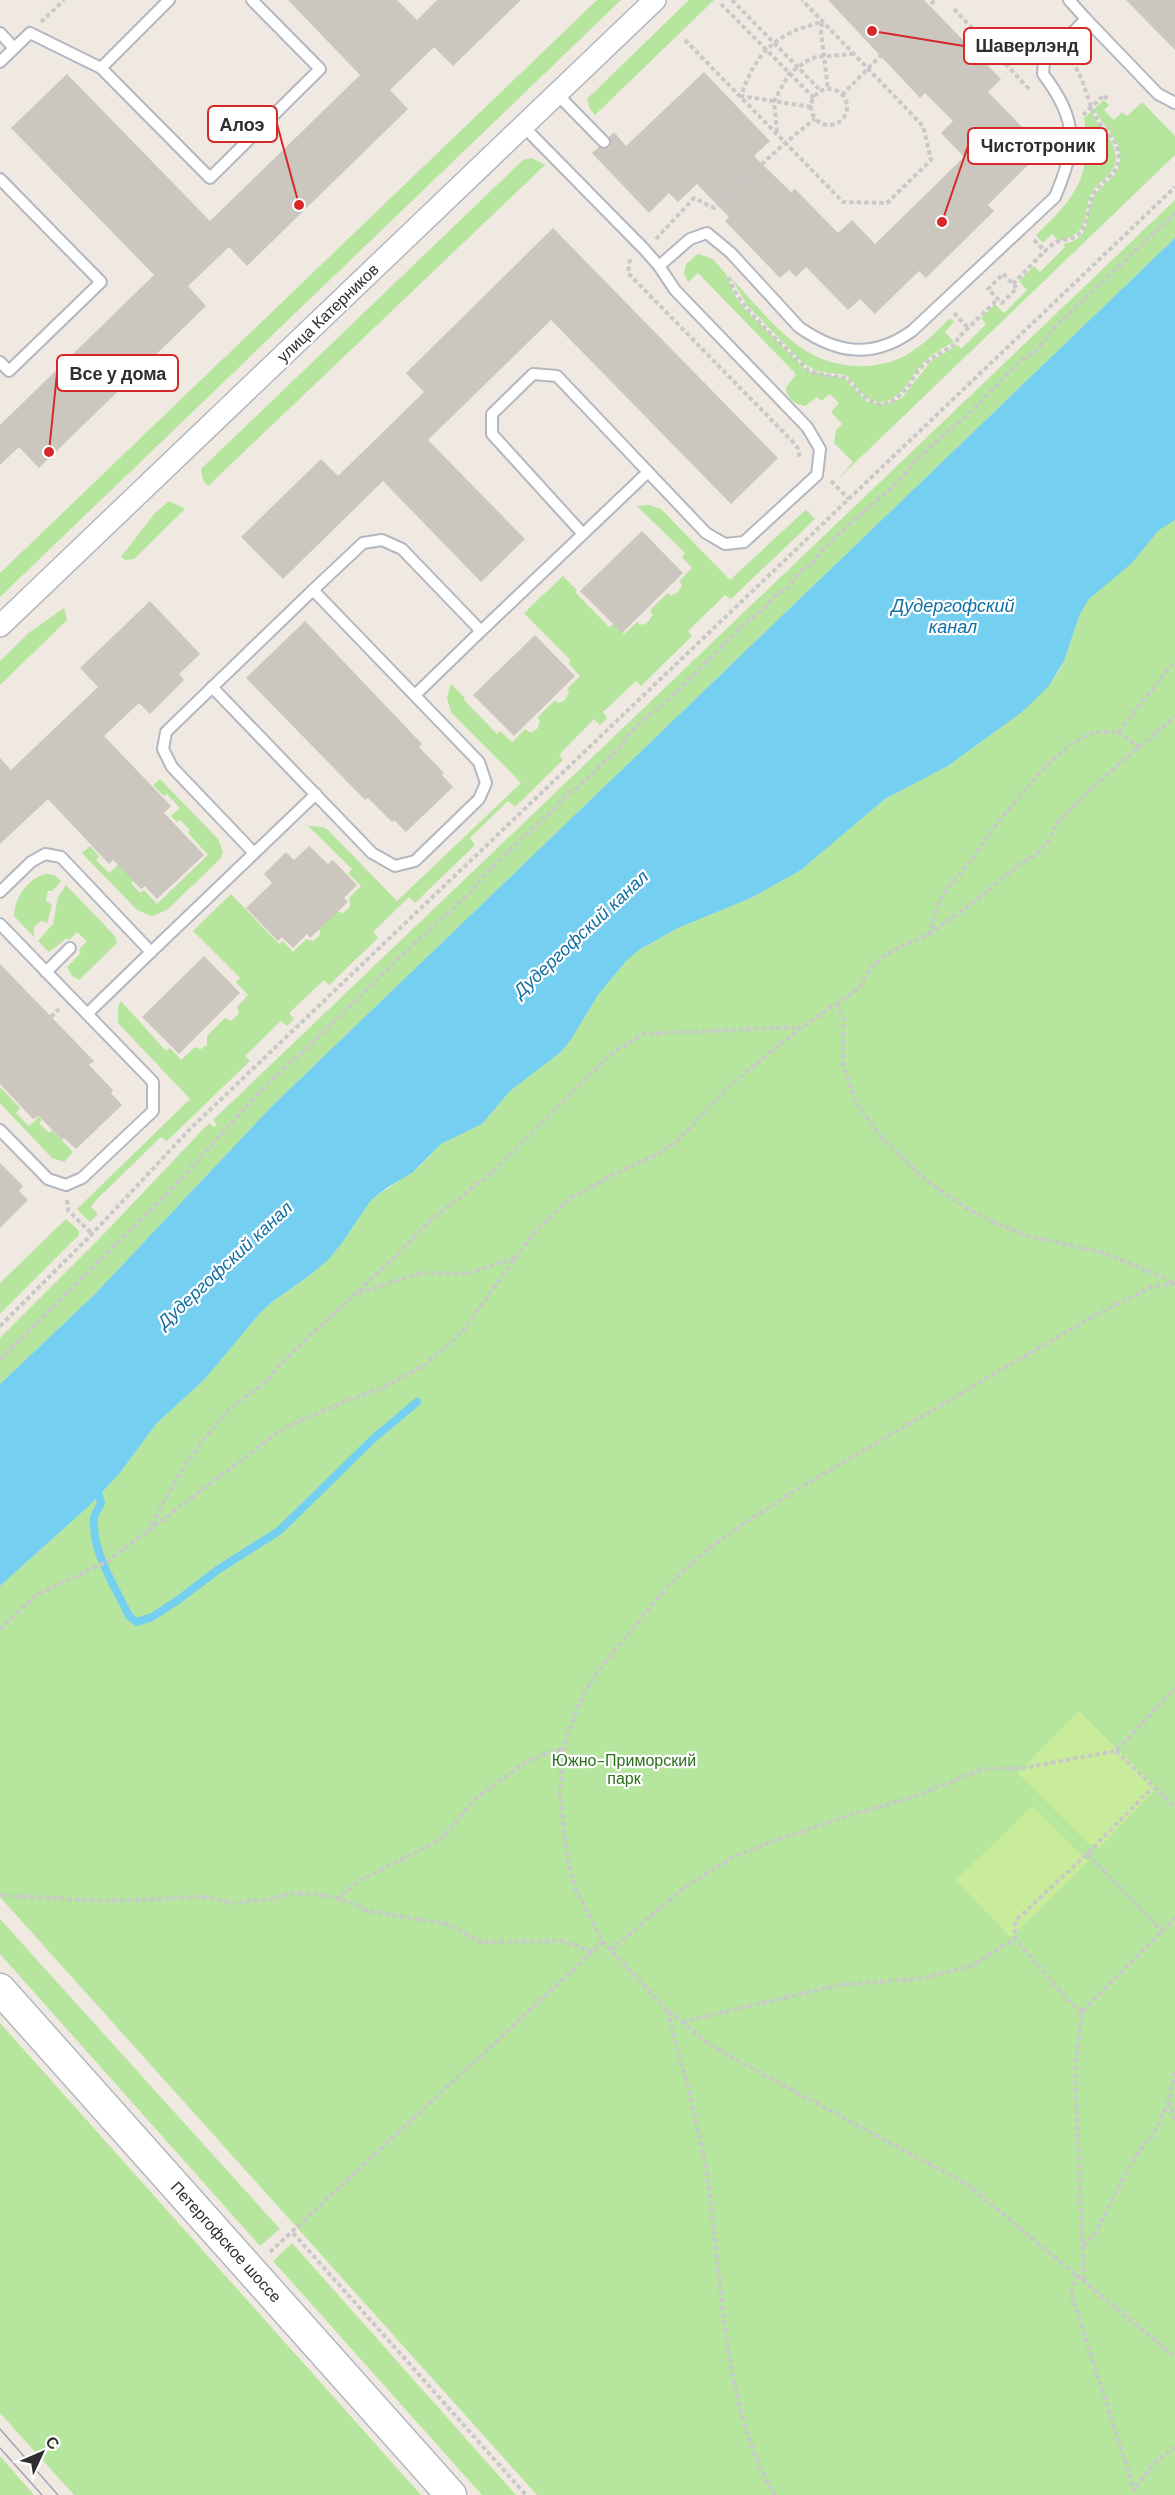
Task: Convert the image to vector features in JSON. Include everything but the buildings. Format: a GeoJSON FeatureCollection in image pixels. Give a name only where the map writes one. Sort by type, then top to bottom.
{"type":"FeatureCollection","features":[{"type":"Feature","properties":{"kind":"street","name":"улица Катерников"},"geometry":{"type":"LineString","coordinates":[[0,626],[655,0]]}},
{"type":"Feature","properties":{"kind":"street","name":"Петергофское шоссе"},"geometry":{"type":"LineString","coordinates":[[0,1989],[451,2495]]}},
{"type":"Feature","properties":{"kind":"lane"},"geometry":{"type":"LineString","coordinates":[[101,68],[170,0]]}},
{"type":"Feature","properties":{"kind":"lane"},"geometry":{"type":"LineString","coordinates":[[0,62],[30,33],[101,68],[210,178],[320,69],[252,0]]}},
{"type":"Feature","properties":{"kind":"lane"},"geometry":{"type":"LineString","coordinates":[[1069,0],[1158,94],[1175,103]]}},
{"type":"Feature","properties":{"kind":"lane"},"geometry":{"type":"LineString","coordinates":[[659,266],[690,239],[707,233],[731,253],[799,327],[819,340],[853,350],[877,349],[897,342],[912,331],[1055,197],[1068,167],[1072,141],[1068,115],[1058,94],[1043,74],[1044,61],[1086,19]]}},
{"type":"Feature","properties":{"kind":"lane"},"geometry":{"type":"LineString","coordinates":[[0,33],[14,48]]}},
{"type":"Feature","properties":{"kind":"lane"},"geometry":{"type":"LineString","coordinates":[[557,94],[604,142]]}},
{"type":"Feature","properties":{"kind":"lane"},"geometry":{"type":"LineString","coordinates":[[523,126],[644,249],[675,290],[807,427],[820,449],[818,475],[744,542],[724,544],[706,533],[557,376],[533,374],[492,414],[492,434],[583,534]]}},
{"type":"Feature","properties":{"kind":"lane"},"geometry":{"type":"LineString","coordinates":[[0,179],[101,282],[9,371],[0,362]]}},
{"type":"Feature","properties":{"kind":"lane"},"geometry":{"type":"LineString","coordinates":[[415,695],[648,472]]}},
{"type":"Feature","properties":{"kind":"lane"},"geometry":{"type":"LineString","coordinates":[[254,852],[171,767],[163,749],[166,732],[212,687],[363,543],[382,540],[402,549],[481,631]]}},
{"type":"Feature","properties":{"kind":"lane"},"geometry":{"type":"LineString","coordinates":[[212,687],[372,853],[394,866],[415,861],[479,799],[486,783],[479,762],[313,590]]}},
{"type":"Feature","properties":{"kind":"lane"},"geometry":{"type":"LineString","coordinates":[[87,1014],[315,794]]}},
{"type":"Feature","properties":{"kind":"lane"},"geometry":{"type":"LineString","coordinates":[[0,892],[31,862],[45,854],[61,857],[152,952]]}},
{"type":"Feature","properties":{"kind":"lane"},"geometry":{"type":"LineString","coordinates":[[0,924],[153,1082],[153,1111],[82,1178],[66,1185],[48,1179],[0,1130]]}},
{"type":"Feature","properties":{"kind":"lane"},"geometry":{"type":"LineString","coordinates":[[46,972],[70,948]]}},
{"type":"Feature","properties":{"kind":"path"},"geometry":{"type":"LineString","coordinates":[[30,33],[64,0]]}},
{"type":"Feature","properties":{"kind":"path"},"geometry":{"type":"LineString","coordinates":[[732,0],[821,91]]}},
{"type":"Feature","properties":{"kind":"path"},"geometry":{"type":"LineString","coordinates":[[685,40],[843,202],[886,202],[931,160],[923,126],[802,0]]}},
{"type":"Feature","properties":{"kind":"path"},"geometry":{"type":"LineString","coordinates":[[842,95],[935,0]]}},
{"type":"Feature","properties":{"kind":"path"},"geometry":{"type":"LineString","coordinates":[[721,4],[814,98]]}},
{"type":"Feature","properties":{"kind":"path"},"geometry":{"type":"LineString","coordinates":[[954,9],[1036,95]]}},
{"type":"Feature","properties":{"kind":"path"},"geometry":{"type":"LineString","coordinates":[[741,96],[751,71],[773,42],[794,30],[822,22]]}},
{"type":"Feature","properties":{"kind":"path"},"geometry":{"type":"LineString","coordinates":[[822,22],[823,56],[828,89]]}},
{"type":"Feature","properties":{"kind":"path"},"geometry":{"type":"LineString","coordinates":[[1013,284],[1056,243],[1080,234],[1085,227],[1093,195],[1110,179],[1118,165],[1118,150],[1114,140],[1098,122],[1078,70],[1068,56],[1057,48]]}},
{"type":"Feature","properties":{"kind":"path"},"geometry":{"type":"LineString","coordinates":[[777,133],[774,101],[789,74],[805,62],[823,56],[853,54]]}},
{"type":"Feature","properties":{"kind":"path"},"geometry":{"type":"LineString","coordinates":[[1063,62],[1068,56]]}},
{"type":"Feature","properties":{"kind":"path"},"geometry":{"type":"LineString","coordinates":[[828,89],[842,95],[848,106],[844,119],[833,126],[820,123],[815,119],[811,106],[814,98],[821,91],[828,89]]}},
{"type":"Feature","properties":{"kind":"path"},"geometry":{"type":"LineString","coordinates":[[1079,111],[1080,117],[1104,95],[1107,99]]}},
{"type":"Feature","properties":{"kind":"path"},"geometry":{"type":"LineString","coordinates":[[741,96],[811,106]]}},
{"type":"Feature","properties":{"kind":"path"},"geometry":{"type":"LineString","coordinates":[[644,249],[661,235],[694,198],[714,208],[785,142],[815,119]]}},
{"type":"Feature","properties":{"kind":"path"},"geometry":{"type":"LineString","coordinates":[[0,1326],[92,1234],[191,1128],[1175,187]]}},
{"type":"Feature","properties":{"kind":"path"},"geometry":{"type":"LineString","coordinates":[[0,1359],[169,1192],[269,1082],[472,890],[483,876],[568,793],[576,789],[621,746],[631,731],[680,689],[743,625],[789,586],[799,572],[814,562],[820,552],[836,536],[896,484],[920,456],[973,410],[1020,361],[1035,352],[1055,327],[1175,213]]}},
{"type":"Feature","properties":{"kind":"path"},"geometry":{"type":"LineString","coordinates":[[1031,236],[1046,252]]}},
{"type":"Feature","properties":{"kind":"path"},"geometry":{"type":"LineString","coordinates":[[728,270],[736,278]]}},
{"type":"Feature","properties":{"kind":"path"},"geometry":{"type":"LineString","coordinates":[[1003,274],[1013,284],[1017,288],[1002,303],[988,289],[1003,274]]}},
{"type":"Feature","properties":{"kind":"path"},"geometry":{"type":"LineString","coordinates":[[956,344],[958,338],[998,299]]}},
{"type":"Feature","properties":{"kind":"path"},"geometry":{"type":"LineString","coordinates":[[946,318],[951,310],[960,304]]}},
{"type":"Feature","properties":{"kind":"path"},"geometry":{"type":"LineString","coordinates":[[951,310],[968,328]]}},
{"type":"Feature","properties":{"kind":"path"},"geometry":{"type":"LineString","coordinates":[[838,488],[849,499]]}},
{"type":"Feature","properties":{"kind":"path"},"geometry":{"type":"LineString","coordinates":[[1118,732],[1175,662]]}},
{"type":"Feature","properties":{"kind":"path"},"geometry":{"type":"LineString","coordinates":[[0,1629],[36,1594],[108,1561],[284,1428],[387,1386],[426,1364],[460,1334],[536,1230],[569,1199],[626,1168],[653,1157],[677,1141],[729,1085],[802,1027],[858,989],[873,964],[893,950],[928,935],[974,902],[1021,863],[1034,856],[1047,844],[1057,823],[1093,787],[1175,716]]}},
{"type":"Feature","properties":{"kind":"path"},"geometry":{"type":"LineString","coordinates":[[928,935],[942,896],[972,861],[995,826],[1042,770],[1071,744],[1094,732],[1118,732],[1140,747]]}},
{"type":"Feature","properties":{"kind":"path"},"geometry":{"type":"LineString","coordinates":[[837,1003],[843,1018],[843,1066],[856,1101],[880,1136],[924,1179],[968,1209],[995,1223],[1028,1236],[1100,1252],[1175,1284]]}},
{"type":"Feature","properties":{"kind":"path"},"geometry":{"type":"LineString","coordinates":[[51,1017],[61,1008]]}},
{"type":"Feature","properties":{"kind":"path"},"geometry":{"type":"LineString","coordinates":[[148,1532],[165,1498],[208,1434],[232,1407],[267,1380],[281,1363],[356,1294],[431,1220],[495,1170],[612,1053],[643,1034],[802,1027]]}},
{"type":"Feature","properties":{"kind":"path"},"geometry":{"type":"LineString","coordinates":[[68,1210],[92,1234]]}},
{"type":"Feature","properties":{"kind":"path"},"geometry":{"type":"LineString","coordinates":[[356,1294],[420,1273],[467,1274],[516,1257]]}},
{"type":"Feature","properties":{"kind":"path"},"geometry":{"type":"LineString","coordinates":[[1175,1284],[1154,1286],[1090,1318],[796,1490],[714,1544],[666,1588],[595,1675],[577,1706],[563,1750],[560,1793],[567,1858],[576,1890],[603,1942],[668,2010],[705,2041],[735,2059],[968,2185],[1175,2357]]}},
{"type":"Feature","properties":{"kind":"path"},"geometry":{"type":"LineString","coordinates":[[611,1950],[685,1887],[731,1858],[850,1815],[910,1798],[983,1769],[1023,1768],[1116,1751],[1175,1688]]}},
{"type":"Feature","properties":{"kind":"path"},"geometry":{"type":"LineString","coordinates":[[336,1899],[361,1880],[441,1839],[476,1798],[526,1762],[554,1750],[563,1750]]}},
{"type":"Feature","properties":{"kind":"path"},"geometry":{"type":"LineString","coordinates":[[1116,1751],[1152,1788],[1175,1807]]}},
{"type":"Feature","properties":{"kind":"path"},"geometry":{"type":"LineString","coordinates":[[1082,2012],[1068,2000],[1015,1940],[1015,1921],[1087,1854],[1152,1788]]}},
{"type":"Feature","properties":{"kind":"path"},"geometry":{"type":"LineString","coordinates":[[1087,1854],[1162,1931]]}},
{"type":"Feature","properties":{"kind":"path"},"geometry":{"type":"LineString","coordinates":[[0,1895],[102,1901],[206,1896],[233,1903],[270,1899],[294,1893],[316,1894],[368,1911],[447,1924],[482,1942],[562,1941],[593,1952]]}},
{"type":"Feature","properties":{"kind":"path"},"geometry":{"type":"LineString","coordinates":[[1084,2280],[1075,2072],[1082,2012],[1175,1918]]}},
{"type":"Feature","properties":{"kind":"path"},"geometry":{"type":"LineString","coordinates":[[682,2022],[837,1985],[924,1978],[971,1966],[1015,1940]]}},
{"type":"Feature","properties":{"kind":"path"},"geometry":{"type":"LineString","coordinates":[[526,2495],[293,2232],[603,1942]]}},
{"type":"Feature","properties":{"kind":"path"},"geometry":{"type":"LineString","coordinates":[[668,2010],[706,2172],[731,2365],[746,2428],[775,2495]]}},
{"type":"Feature","properties":{"kind":"path"},"geometry":{"type":"LineString","coordinates":[[1082,2246],[1094,2236],[1129,2167],[1143,2145],[1153,2135],[1169,2100],[1175,2072]]}},
{"type":"Feature","properties":{"kind":"path"},"geometry":{"type":"LineString","coordinates":[[1169,2100],[1175,2120]]}},
{"type":"Feature","properties":{"kind":"path"},"geometry":{"type":"LineString","coordinates":[[1077,2274],[1071,2293],[1137,2495]]}},
{"type":"Feature","properties":{"kind":"path"},"geometry":{"type":"LineString","coordinates":[[1136,2488],[1155,2462],[1175,2447]]}},
{"type":"Feature","properties":{"kind":"green space"},"geometry":{"type":"Polygon","coordinates":[[[597,0],[621,0],[0,597],[0,573],[597,0]]]}},
{"type":"Feature","properties":{"kind":"green space"},"geometry":{"type":"Polygon","coordinates":[[[689,0],[714,0],[595,115],[587,99],[689,0]]]}},
{"type":"Feature","properties":{"kind":"green space"},"geometry":{"type":"Polygon","coordinates":[[[1104,100],[1109,105],[1104,110],[1114,120],[1122,112],[1127,116],[1142,102],[1175,136],[1175,155],[837,480],[853,462],[834,443],[836,430],[842,424],[831,412],[839,403],[830,394],[821,401],[817,397],[805,406],[792,400],[786,388],[796,374],[698,273],[688,282],[684,274],[686,264],[698,254],[713,259],[726,274],[735,296],[744,308],[807,371],[844,378],[867,402],[887,404],[902,398],[931,361],[958,345],[961,349],[986,324],[981,318],[995,304],[1004,313],[1027,290],[1019,281],[1034,266],[1040,272],[1065,247],[1063,244],[1080,237],[1084,232],[1093,198],[1114,175],[1119,164],[1117,143],[1094,109],[1104,100]]]}},
{"type":"Feature","properties":{"kind":"green space"},"geometry":{"type":"Polygon","coordinates":[[[1091,112],[1113,146],[1115,166],[1091,194],[1080,230],[1059,241],[1052,234],[1043,243],[1036,235],[1062,209],[1078,184],[1083,171],[1086,156],[1084,118],[1091,112]]]}},
{"type":"Feature","properties":{"kind":"green space"},"geometry":{"type":"Polygon","coordinates":[[[532,158],[545,165],[208,486],[203,480],[201,469],[523,160],[532,158]]]}},
{"type":"Feature","properties":{"kind":"green space"},"geometry":{"type":"Polygon","coordinates":[[[1175,200],[1175,238],[271,1107],[95,1294],[0,1384],[0,1338],[100,1238],[209,1123],[214,1127],[217,1124],[213,1120],[1175,200]]]}},
{"type":"Feature","properties":{"kind":"green space"},"geometry":{"type":"Polygon","coordinates":[[[731,278],[768,319],[792,341],[818,357],[833,363],[863,366],[894,361],[919,346],[950,318],[954,322],[945,332],[954,342],[926,360],[901,392],[887,401],[878,402],[866,397],[846,375],[816,371],[803,363],[747,305],[731,278]]]}},
{"type":"Feature","properties":{"kind":"green space"},"geometry":{"type":"Polygon","coordinates":[[[169,501],[185,509],[134,559],[126,560],[121,557],[155,513],[169,501]]]}},
{"type":"Feature","properties":{"kind":"green space"},"geometry":{"type":"Polygon","coordinates":[[[814,502],[806,510],[815,519],[731,599],[725,595],[688,631],[692,636],[641,686],[636,681],[603,712],[607,718],[600,725],[594,719],[559,755],[563,760],[515,807],[508,801],[470,838],[475,845],[415,903],[409,897],[373,932],[378,938],[329,985],[324,980],[289,1013],[294,1019],[287,1026],[281,1021],[245,1056],[250,1061],[167,1141],[161,1137],[95,1201],[91,1207],[98,1214],[90,1222],[77,1209],[190,1099],[118,1023],[118,1007],[121,1001],[166,1051],[170,1048],[181,1060],[195,1047],[201,1049],[207,1045],[207,1036],[225,1018],[231,1021],[239,1014],[237,1007],[248,995],[236,982],[240,978],[193,931],[231,894],[279,944],[283,941],[293,952],[306,939],[313,941],[320,935],[318,928],[336,911],[343,913],[350,907],[349,898],[361,886],[348,873],[352,869],[308,826],[323,827],[329,831],[397,901],[521,783],[451,712],[447,698],[451,684],[497,734],[500,731],[512,742],[525,729],[531,733],[538,728],[540,720],[537,718],[555,700],[559,703],[565,700],[569,692],[567,689],[580,676],[569,664],[570,660],[524,613],[563,576],[577,590],[575,592],[609,627],[614,624],[624,634],[637,622],[642,625],[647,623],[653,615],[650,610],[668,593],[671,596],[678,592],[682,585],[679,581],[692,568],[682,557],[685,553],[637,506],[649,505],[661,509],[730,580],[814,502]]]}},
{"type":"Feature","properties":{"kind":"green space","name":"Южно-Приморский парк"},"geometry":{"type":"Polygon","coordinates":[[[1175,520],[1175,2495],[537,2495],[0,1897],[0,1586],[91,1504],[119,1474],[157,1423],[204,1380],[261,1312],[328,1260],[371,1200],[419,1167],[441,1144],[482,1124],[510,1091],[561,1052],[598,995],[627,960],[639,950],[678,928],[751,898],[801,870],[885,799],[948,766],[1022,712],[1057,674],[1064,661],[1080,614],[1089,599],[1158,531],[1175,520]]]}},
{"type":"Feature","properties":{"kind":"green space"},"geometry":{"type":"Polygon","coordinates":[[[64,608],[67,620],[0,685],[0,661],[30,632],[64,608]]]}},
{"type":"Feature","properties":{"kind":"green space"},"geometry":{"type":"Polygon","coordinates":[[[160,779],[218,839],[223,852],[221,858],[167,910],[152,916],[137,910],[82,853],[90,846],[99,856],[96,860],[109,873],[119,864],[134,880],[131,883],[140,893],[144,890],[157,904],[208,855],[188,833],[190,830],[180,820],[177,822],[171,816],[180,808],[167,794],[164,796],[153,785],[160,779]]]}},
{"type":"Feature","properties":{"kind":"green space"},"geometry":{"type":"Polygon","coordinates":[[[46,874],[54,875],[61,881],[52,891],[48,891],[46,901],[52,905],[47,923],[41,921],[34,927],[34,937],[14,916],[15,909],[28,884],[46,874]]]}},
{"type":"Feature","properties":{"kind":"green space"},"geometry":{"type":"Polygon","coordinates":[[[66,885],[114,935],[117,943],[79,980],[72,976],[67,967],[81,953],[79,950],[87,941],[77,932],[69,940],[67,938],[49,952],[38,941],[53,924],[58,897],[66,885]]]}},
{"type":"Feature","properties":{"kind":"green space"},"geometry":{"type":"Polygon","coordinates":[[[0,1087],[20,1108],[16,1113],[29,1126],[39,1117],[42,1120],[39,1123],[49,1133],[52,1130],[73,1152],[64,1162],[52,1158],[0,1103],[0,1087]]]}},
{"type":"Feature","properties":{"kind":"green space"},"geometry":{"type":"Polygon","coordinates":[[[66,1219],[79,1231],[79,1235],[0,1314],[0,1283],[66,1219]]]}},
{"type":"Feature","properties":{"kind":"green space"},"geometry":{"type":"Polygon","coordinates":[[[1079,1711],[1157,1788],[1099,1848],[1088,1843],[1018,1773],[1079,1711]]]}},
{"type":"Feature","properties":{"kind":"green space"},"geometry":{"type":"Polygon","coordinates":[[[1033,1806],[1088,1862],[1011,1938],[956,1880],[1033,1806]]]}},
{"type":"Feature","properties":{"kind":"green space"},"geometry":{"type":"Polygon","coordinates":[[[0,1919],[280,2229],[260,2246],[0,1954],[0,1919]]]}},
{"type":"Feature","properties":{"kind":"green space"},"geometry":{"type":"Polygon","coordinates":[[[0,2023],[421,2495],[74,2495],[0,2413],[0,2023]]]}},
{"type":"Feature","properties":{"kind":"green space"},"geometry":{"type":"Polygon","coordinates":[[[292,2243],[516,2495],[482,2495],[273,2261],[292,2243]]]}},
{"type":"Feature","properties":{"kind":"green space"},"geometry":{"type":"Polygon","coordinates":[[[0,2456],[34,2495],[0,2495],[0,2456]]]}},
{"type":"Feature","properties":{"kind":"water","name":"Дудергофский канал"},"geometry":{"type":"Polygon","coordinates":[[[1175,238],[1175,520],[1158,531],[1132,563],[1089,599],[1080,614],[1064,661],[1048,687],[1022,712],[948,766],[885,799],[801,870],[751,898],[678,928],[639,950],[627,960],[598,995],[561,1052],[510,1091],[482,1124],[441,1144],[412,1173],[371,1200],[328,1260],[261,1312],[204,1380],[157,1423],[119,1474],[91,1504],[0,1586],[0,1384],[95,1294],[271,1107],[1175,238]]]}},
{"type":"Feature","properties":{"kind":"waterway"},"geometry":{"type":"LineString","coordinates":[[99,1495],[101,1503],[94,1519],[97,1544],[106,1569],[129,1616],[137,1622],[152,1617],[219,1569],[279,1531],[373,1439],[417,1402]]}},
{"type":"Feature","properties":{"kind":"tram line"},"geometry":{"type":"LineString","coordinates":[[0,2429],[58,2495]]}},
{"type":"Feature","properties":{"kind":"tram line"},"geometry":{"type":"LineString","coordinates":[[0,2448],[42,2495]]}},
{"type":"Feature","properties":{"kind":"place","name":"Шаверлэнд"},"geometry":{"type":"Point","coordinates":[872,31]}},
{"type":"Feature","properties":{"kind":"place","name":"Алоэ"},"geometry":{"type":"Point","coordinates":[299,205]}},
{"type":"Feature","properties":{"kind":"place","name":"Чистотроник"},"geometry":{"type":"Point","coordinates":[942,222]}},
{"type":"Feature","properties":{"kind":"place","name":"Все у дома"},"geometry":{"type":"Point","coordinates":[49,452]}}]}
